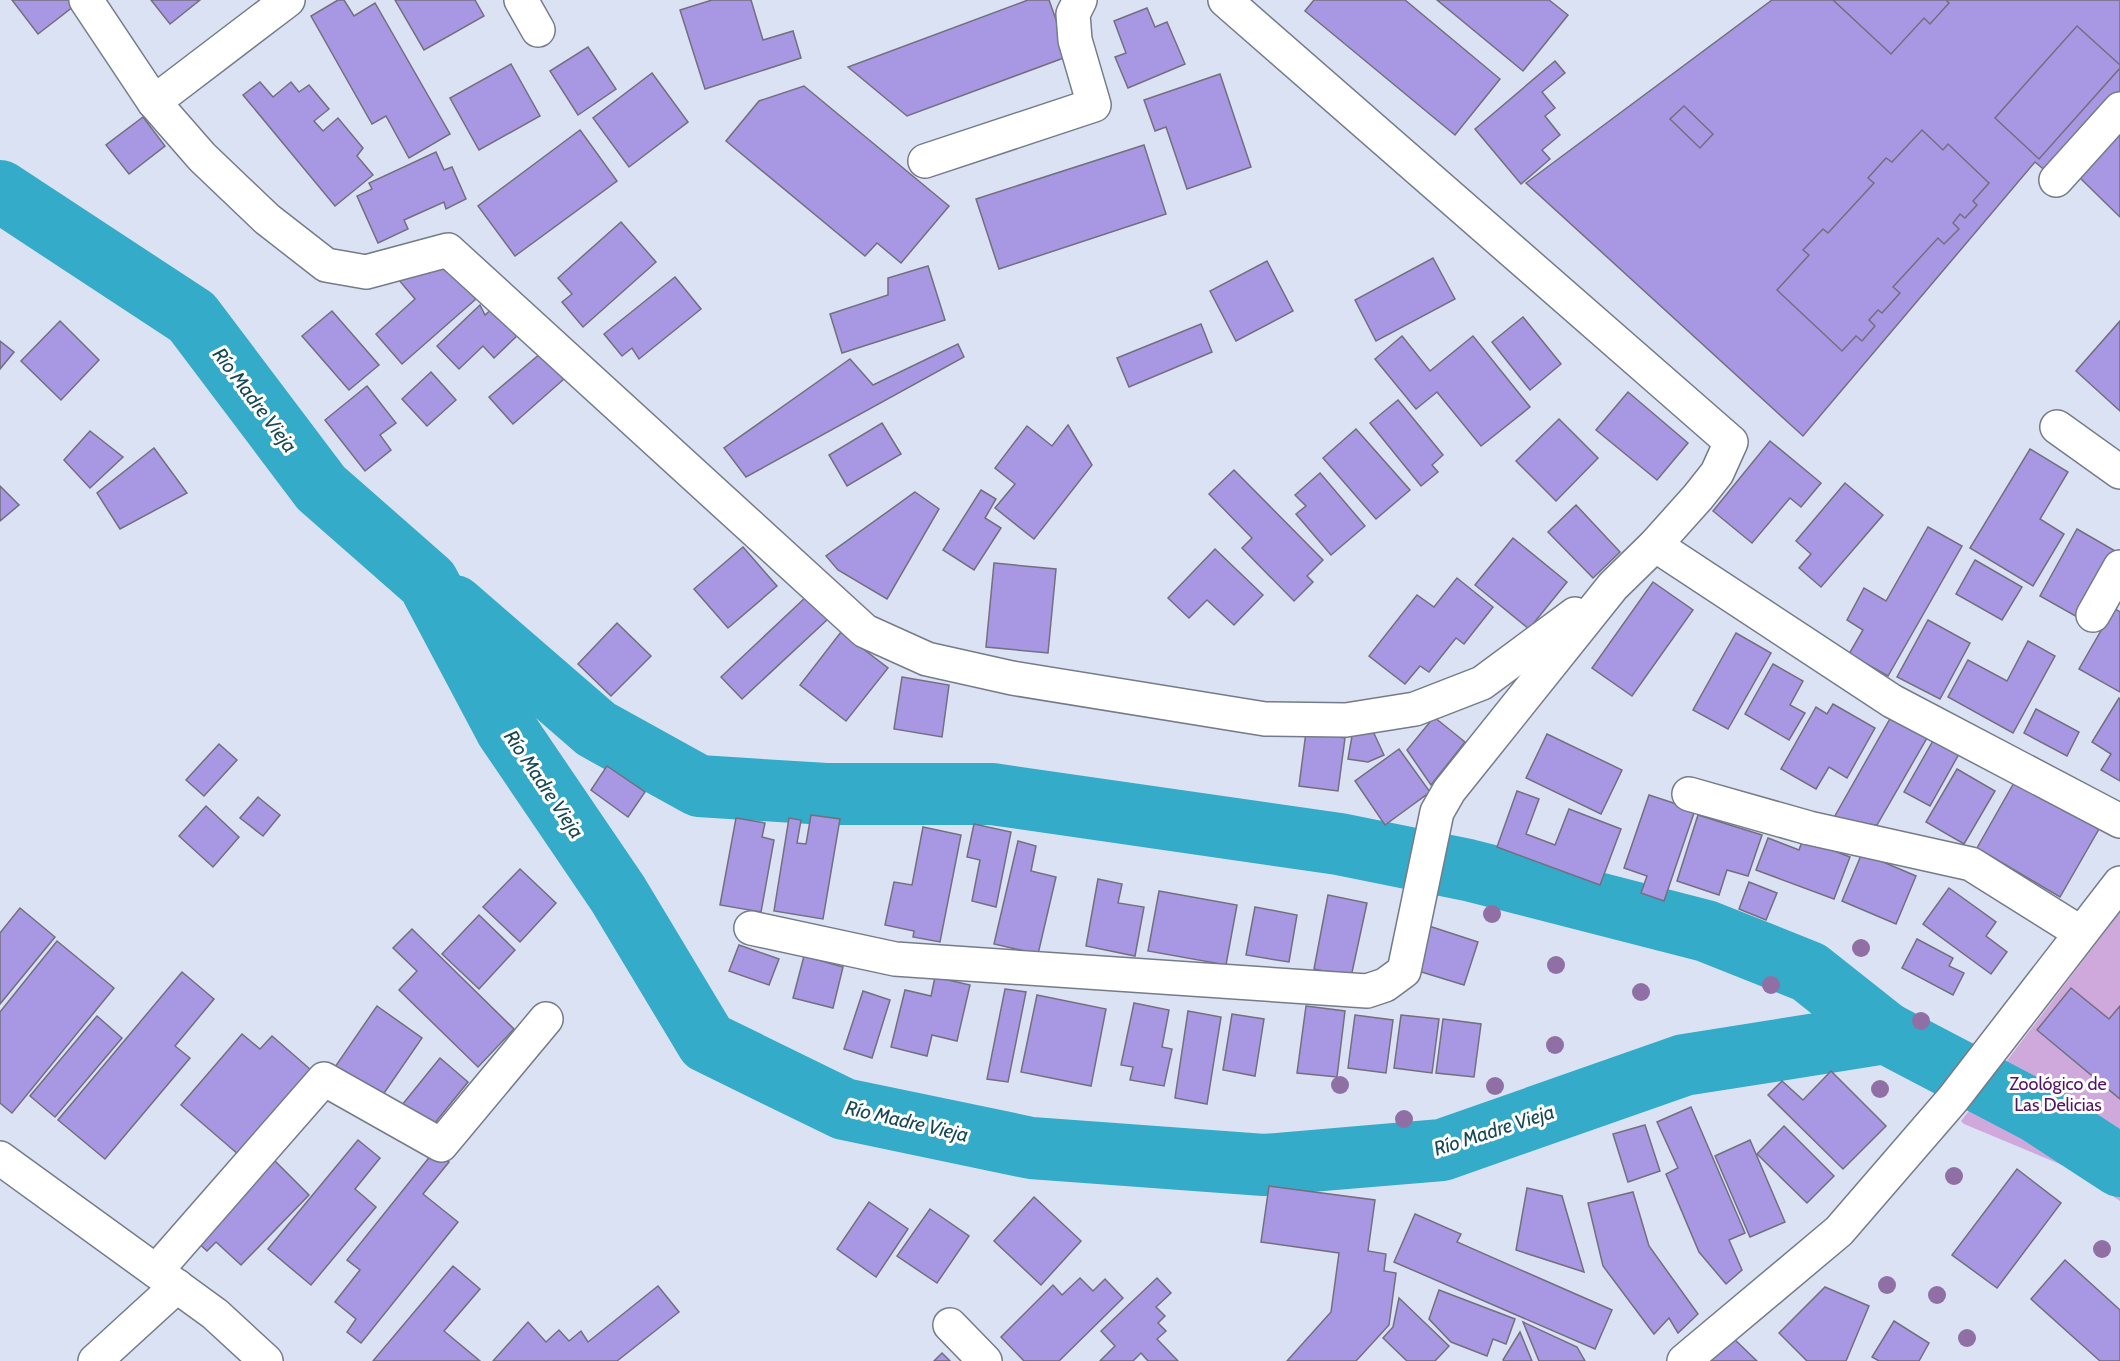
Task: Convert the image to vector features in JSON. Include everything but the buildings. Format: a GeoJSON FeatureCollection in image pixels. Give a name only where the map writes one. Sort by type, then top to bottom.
{"type":"FeatureCollection","features":[{"type":"Feature","properties":{"kind":"street"},"geometry":{"type":"LineString","coordinates":[[86,0],[154,102],[202,157],[259,211],[326,266],[366,272],[448,250],[865,631],[927,659],[1012,678],[1265,719],[1346,720],[1415,709],[1482,683],[1612,586],[1655,545],[1717,473],[1731,442],[1225,0]]}},
{"type":"Feature","properties":{"kind":"street"},"geometry":{"type":"LineString","coordinates":[[154,102],[288,0]]}},
{"type":"Feature","properties":{"kind":"street"},"geometry":{"type":"LineString","coordinates":[[521,0],[538,30]]}},
{"type":"Feature","properties":{"kind":"street"},"geometry":{"type":"LineString","coordinates":[[925,161],[1094,105],[1075,40],[1073,14],[1080,0]]}},
{"type":"Feature","properties":{"kind":"street"},"geometry":{"type":"LineString","coordinates":[[2056,180],[2120,109]]}},
{"type":"Feature","properties":{"kind":"street"},"geometry":{"type":"LineString","coordinates":[[2057,427],[2120,472]]}},
{"type":"Feature","properties":{"kind":"street"},"geometry":{"type":"LineString","coordinates":[[1655,545],[1892,701],[2120,821]]}},
{"type":"Feature","properties":{"kind":"street"},"geometry":{"type":"LineString","coordinates":[[2093,615],[2117,581]]}},
{"type":"Feature","properties":{"kind":"street"},"geometry":{"type":"LineString","coordinates":[[752,928],[895,959],[1367,991],[1385,985],[1404,971],[1437,812],[1449,791],[1612,586]]}},
{"type":"Feature","properties":{"kind":"street"},"geometry":{"type":"LineString","coordinates":[[1689,794],[1809,828],[1971,864],[2081,933]]}},
{"type":"Feature","properties":{"kind":"street"},"geometry":{"type":"LineString","coordinates":[[1684,1361],[1839,1231],[1953,1099],[2120,884]]}},
{"type":"Feature","properties":{"kind":"street"},"geometry":{"type":"LineString","coordinates":[[95,1361],[166,1278],[324,1078],[441,1145],[546,1019]]}},
{"type":"Feature","properties":{"kind":"street"},"geometry":{"type":"LineString","coordinates":[[0,1158],[215,1314],[266,1361]]}},
{"type":"Feature","properties":{"kind":"street"},"geometry":{"type":"LineString","coordinates":[[950,1325],[985,1361]]}},
{"type":"Feature","properties":{"kind":"green space","name":"Zoológico de Las Delicias"},"geometry":{"type":"Polygon","coordinates":[[[2120,912],[2120,1201],[2074,1170],[1961,1121],[2120,912]]]}},
{"type":"Feature","properties":{"kind":"waterway","name":"Río Madre Vieja"},"geometry":{"type":"LineString","coordinates":[[0,191],[192,317],[321,488],[428,582],[506,729],[618,894],[707,1042],[844,1109],[1031,1148],[1264,1165],[1442,1150],[1684,1065],[1886,1033],[2037,1112],[2120,1166]]}},
{"type":"Feature","properties":{"kind":"waterway"},"geometry":{"type":"LineString","coordinates":[[454,606],[596,729],[699,786],[826,794],[992,794],[1339,844],[1468,870],[1706,931],[1809,972],[1886,1033]]}}]}
